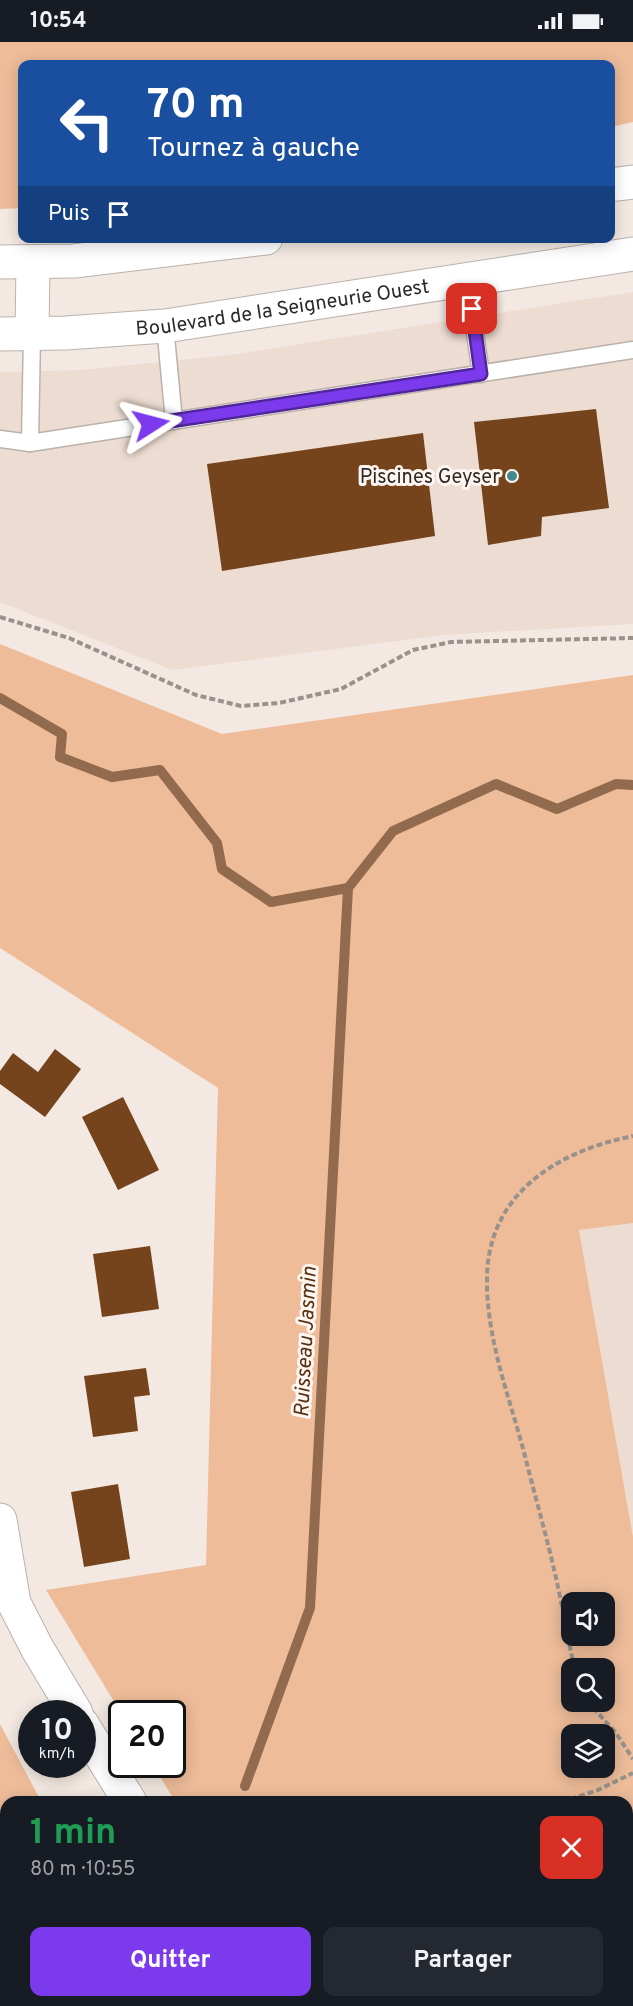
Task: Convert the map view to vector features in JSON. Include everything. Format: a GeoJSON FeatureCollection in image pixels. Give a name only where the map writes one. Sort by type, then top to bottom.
{"type":"FeatureCollection","features":[{"type":"Feature","properties":{"kind":"main road"},"geometry":{"type":"LineString","coordinates":[[615,184],[633,182]]}},
{"type":"Feature","properties":{"kind":"main road"},"geometry":{"type":"LineString","coordinates":[[0,262],[33,263],[168,252],[231,243]]}},
{"type":"Feature","properties":{"kind":"main road","name":"Boulevard de la Seigneurie Ouest"},"geometry":{"type":"LineString","coordinates":[[0,334],[165,326],[633,254]]}},
{"type":"Feature","properties":{"kind":"main road"},"geometry":{"type":"LineString","coordinates":[[32,334],[33,263]]}},
{"type":"Feature","properties":{"kind":"main road"},"geometry":{"type":"LineString","coordinates":[[0,1520],[14,1603],[37,1648],[68,1700]]}},
{"type":"Feature","properties":{"kind":"main road"},"geometry":{"type":"LineString","coordinates":[[96,1747],[126,1796]]}},
{"type":"Feature","properties":{"kind":"lane"},"geometry":{"type":"LineString","coordinates":[[467,279],[481,374]]}},
{"type":"Feature","properties":{"kind":"lane"},"geometry":{"type":"LineString","coordinates":[[165,326],[174,420]]}},
{"type":"Feature","properties":{"kind":"lane"},"geometry":{"type":"LineString","coordinates":[[30,443],[32,334]]}},
{"type":"Feature","properties":{"kind":"lane"},"geometry":{"type":"LineString","coordinates":[[0,439],[30,443],[633,350]]}},
{"type":"Feature","properties":{"kind":"path"},"geometry":{"type":"LineString","coordinates":[[0,617],[69,638],[196,695],[241,706],[279,703],[341,689],[413,650],[451,642],[633,638]]}},
{"type":"Feature","properties":{"kind":"path"},"geometry":{"type":"LineString","coordinates":[[573,1658],[559,1591],[496,1350],[487,1278],[497,1228],[527,1185],[555,1163],[574,1153],[633,1136]]}},
{"type":"Feature","properties":{"kind":"path"},"geometry":{"type":"LineString","coordinates":[[597,1712],[616,1733],[633,1759]]}},
{"type":"Feature","properties":{"kind":"path"},"geometry":{"type":"LineString","coordinates":[[580,1796],[633,1773]]}},
{"type":"Feature","properties":{"kind":"shaded area"},"geometry":{"type":"Polygon","coordinates":[[[0,42],[633,42],[633,122],[615,126],[615,60],[18,60],[18,208],[0,209],[0,42]]]}},
{"type":"Feature","properties":{"kind":"shaded area"},"geometry":{"type":"Polygon","coordinates":[[[633,292],[633,624],[443,635],[172,670],[0,602],[0,372],[82,370],[230,355],[633,292]]]}},
{"type":"Feature","properties":{"kind":"shaded area"},"geometry":{"type":"Polygon","coordinates":[[[0,644],[222,734],[633,675],[633,1223],[579,1230],[633,1537],[633,1796],[172,1796],[161,1778],[186,1778],[186,1700],[113,1700],[46,1590],[206,1565],[218,1088],[0,948],[0,644]]]}},
{"type":"Feature","properties":{"kind":"shaded area"},"geometry":{"type":"Polygon","coordinates":[[[633,1223],[633,1537],[579,1230],[633,1223]]]}},
{"type":"Feature","properties":{"kind":"shaded area"},"geometry":{"type":"Polygon","coordinates":[[[0,1724],[18,1758],[18,1778],[29,1778],[38,1796],[0,1796],[0,1724]]]}},
{"type":"Feature","properties":{"kind":"building"},"geometry":{"type":"Polygon","coordinates":[[[596,409],[609,508],[542,517],[541,536],[488,545],[474,422],[596,409]]]}},
{"type":"Feature","properties":{"kind":"building"},"geometry":{"type":"Polygon","coordinates":[[[423,433],[435,536],[222,571],[207,464],[423,433]]]}},
{"type":"Feature","properties":{"kind":"building"},"geometry":{"type":"Polygon","coordinates":[[[55,1049],[81,1069],[45,1117],[0,1084],[0,1071],[13,1053],[38,1072],[55,1049]]]}},
{"type":"Feature","properties":{"kind":"building"},"geometry":{"type":"Polygon","coordinates":[[[123,1097],[159,1170],[118,1190],[82,1117],[123,1097]]]}},
{"type":"Feature","properties":{"kind":"building"},"geometry":{"type":"Polygon","coordinates":[[[150,1246],[159,1309],[102,1317],[93,1254],[150,1246]]]}},
{"type":"Feature","properties":{"kind":"building"},"geometry":{"type":"Polygon","coordinates":[[[146,1368],[150,1395],[134,1397],[138,1431],[93,1437],[84,1376],[146,1368]]]}},
{"type":"Feature","properties":{"kind":"building"},"geometry":{"type":"Polygon","coordinates":[[[118,1484],[130,1559],[84,1567],[71,1492],[118,1484]]]}},
{"type":"Feature","properties":{"kind":"waterway"},"geometry":{"type":"LineString","coordinates":[[0,698],[62,734],[60,757],[112,777],[160,770],[217,843],[222,869],[271,902],[348,888],[393,831],[496,784],[557,809],[616,784],[633,785]]}},
{"type":"Feature","properties":{"kind":"waterway","name":"Ruisseau Jasmin"},"geometry":{"type":"LineString","coordinates":[[245,1786],[310,1608],[348,888]]}},
{"type":"Feature","properties":{"kind":"place","name":"Piscines Geyser"},"geometry":{"type":"Point","coordinates":[512,476]}},
{"type":"Feature","properties":{"kind":"route"},"geometry":{"type":"LineString","coordinates":[[151,424],[481,374],[472,309]]}}]}
